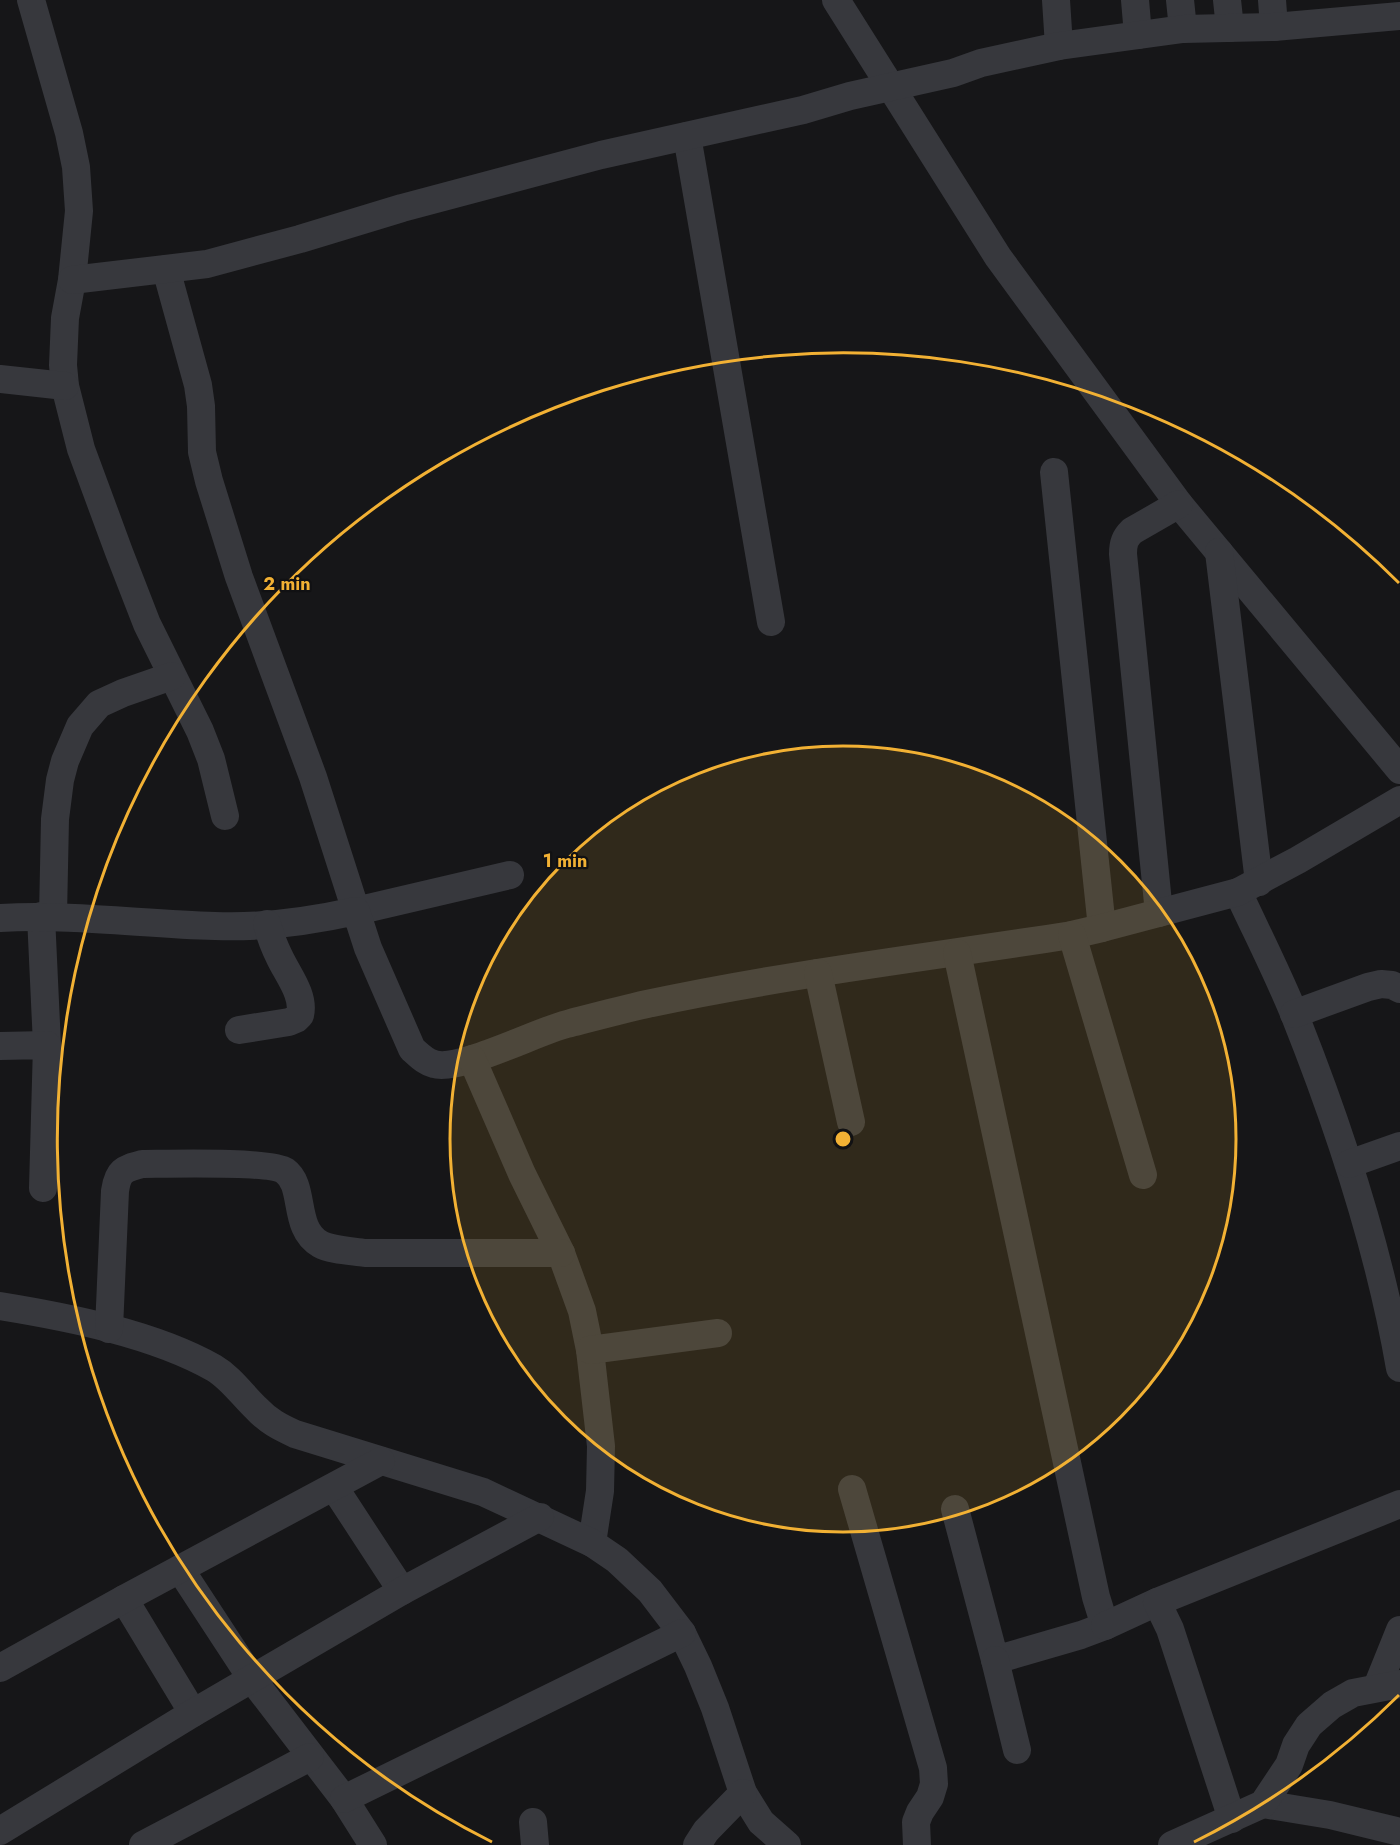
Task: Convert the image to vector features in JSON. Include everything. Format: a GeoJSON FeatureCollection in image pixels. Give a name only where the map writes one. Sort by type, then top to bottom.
{"type":"FeatureCollection","features":[{"type":"Feature","properties":{"kind":"street"},"geometry":{"type":"LineString","coordinates":[[31,0],[69,133],[76,167],[79,211],[72,280],[65,318],[63,365],[65,386],[81,449],[119,552],[147,624],[200,731],[225,816]]}},
{"type":"Feature","properties":{"kind":"street"},"geometry":{"type":"LineString","coordinates":[[836,0],[998,257],[1179,504],[1400,770]]}},
{"type":"Feature","properties":{"kind":"street"},"geometry":{"type":"LineString","coordinates":[[1056,0],[1059,46]]}},
{"type":"Feature","properties":{"kind":"street"},"geometry":{"type":"LineString","coordinates":[[1135,0],[1138,35]]}},
{"type":"Feature","properties":{"kind":"street"},"geometry":{"type":"LineString","coordinates":[[1180,0],[1183,29]]}},
{"type":"Feature","properties":{"kind":"street"},"geometry":{"type":"LineString","coordinates":[[1227,0],[1230,28]]}},
{"type":"Feature","properties":{"kind":"street"},"geometry":{"type":"LineString","coordinates":[[72,280],[207,264],[245,255],[402,208],[601,155],[803,110],[890,86],[953,73],[981,63],[1059,46],[1183,29],[1230,28],[1273,14],[1369,11]]}},
{"type":"Feature","properties":{"kind":"street"},"geometry":{"type":"LineString","coordinates":[[687,136],[771,622]]}},
{"type":"Feature","properties":{"kind":"street"},"geometry":{"type":"LineString","coordinates":[[166,268],[198,385],[202,452],[239,577],[313,777],[368,948],[412,1049],[424,1060],[436,1065],[454,1064],[554,1027],[635,1007],[818,973],[1072,934],[1160,913],[1248,887],[1400,800]]}},
{"type":"Feature","properties":{"kind":"street"},"geometry":{"type":"LineString","coordinates":[[0,379],[65,386]]}},
{"type":"Feature","properties":{"kind":"street"},"geometry":{"type":"LineString","coordinates":[[1054,472],[1102,928]]}},
{"type":"Feature","properties":{"kind":"street"},"geometry":{"type":"LineString","coordinates":[[1160,913],[1123,554],[1124,542],[1132,531],[1179,504]]}},
{"type":"Feature","properties":{"kind":"street"},"geometry":{"type":"LineString","coordinates":[[1219,552],[1248,887],[1349,1164],[1397,1332],[1400,1368]]}},
{"type":"Feature","properties":{"kind":"street"},"geometry":{"type":"LineString","coordinates":[[43,1188],[47,1046],[47,916],[60,780],[65,761],[80,726],[99,704],[172,676]]}},
{"type":"Feature","properties":{"kind":"street"},"geometry":{"type":"LineString","coordinates":[[0,918],[47,916],[217,926],[318,920],[510,875]]}},
{"type":"Feature","properties":{"kind":"street"},"geometry":{"type":"LineString","coordinates":[[239,1030],[289,1022],[300,1015],[300,1003],[292,980],[279,957],[267,924]]}},
{"type":"Feature","properties":{"kind":"street"},"geometry":{"type":"LineString","coordinates":[[1072,934],[1143,1175]]}},
{"type":"Feature","properties":{"kind":"street"},"geometry":{"type":"LineString","coordinates":[[957,953],[1096,1597],[1105,1626]]}},
{"type":"Feature","properties":{"kind":"street"},"geometry":{"type":"LineString","coordinates":[[818,973],[851,1122]]}},
{"type":"Feature","properties":{"kind":"street"},"geometry":{"type":"LineString","coordinates":[[1294,1014],[1368,987],[1381,984],[1392,985],[1400,989]]}},
{"type":"Feature","properties":{"kind":"street"},"geometry":{"type":"LineString","coordinates":[[0,1046],[47,1046]]}},
{"type":"Feature","properties":{"kind":"street"},"geometry":{"type":"LineString","coordinates":[[471,1059],[522,1174],[561,1253],[582,1311],[590,1350],[601,1446],[600,1491],[592,1543]]}},
{"type":"Feature","properties":{"kind":"street"},"geometry":{"type":"LineString","coordinates":[[1349,1164],[1400,1146]]}},
{"type":"Feature","properties":{"kind":"street"},"geometry":{"type":"LineString","coordinates":[[109,1329],[117,1181],[122,1171],[142,1164],[272,1166],[282,1169],[292,1177],[300,1214],[307,1231],[319,1244],[338,1249],[365,1253],[561,1253]]}},
{"type":"Feature","properties":{"kind":"street"},"geometry":{"type":"LineString","coordinates":[[0,1306],[109,1329],[189,1356],[216,1369],[272,1423],[295,1434],[483,1492],[592,1543],[617,1560],[650,1591],[682,1633],[715,1708],[743,1793],[761,1822],[787,1845]]}},
{"type":"Feature","properties":{"kind":"street"},"geometry":{"type":"LineString","coordinates":[[590,1350],[717,1333]]}},
{"type":"Feature","properties":{"kind":"street"},"geometry":{"type":"LineString","coordinates":[[0,1668],[381,1461]]}},
{"type":"Feature","properties":{"kind":"street"},"geometry":{"type":"LineString","coordinates":[[334,1487],[402,1591]]}},
{"type":"Feature","properties":{"kind":"street"},"geometry":{"type":"LineString","coordinates":[[852,1488],[933,1768],[934,1784],[930,1797],[916,1822],[917,1845]]}},
{"type":"Feature","properties":{"kind":"street"},"geometry":{"type":"LineString","coordinates":[[995,1660],[1105,1626],[1157,1602],[1400,1504]]}},
{"type":"Feature","properties":{"kind":"street"},"geometry":{"type":"LineString","coordinates":[[955,1509],[1017,1750]]}},
{"type":"Feature","properties":{"kind":"street"},"geometry":{"type":"LineString","coordinates":[[0,1831],[193,1713],[402,1591],[540,1517]]}},
{"type":"Feature","properties":{"kind":"street"},"geometry":{"type":"LineString","coordinates":[[180,1569],[252,1679],[344,1799],[373,1845]]}},
{"type":"Feature","properties":{"kind":"street"},"geometry":{"type":"LineString","coordinates":[[124,1599],[193,1713]]}},
{"type":"Feature","properties":{"kind":"street"},"geometry":{"type":"LineString","coordinates":[[1157,1602],[1170,1629],[1232,1819]]}},
{"type":"Feature","properties":{"kind":"street"},"geometry":{"type":"LineString","coordinates":[[1172,1845],[1263,1804],[1289,1765],[1296,1745],[1310,1725],[1332,1705],[1353,1693],[1389,1686],[1400,1630]]}},
{"type":"Feature","properties":{"kind":"street"},"geometry":{"type":"LineString","coordinates":[[344,1799],[682,1633]]}},
{"type":"Feature","properties":{"kind":"street"},"geometry":{"type":"LineString","coordinates":[[143,1845],[310,1757]]}},
{"type":"Feature","properties":{"kind":"street"},"geometry":{"type":"LineString","coordinates":[[696,1845],[743,1793]]}},
{"type":"Feature","properties":{"kind":"street"},"geometry":{"type":"LineString","coordinates":[[1263,1804],[1330,1815],[1400,1832]]}}]}
